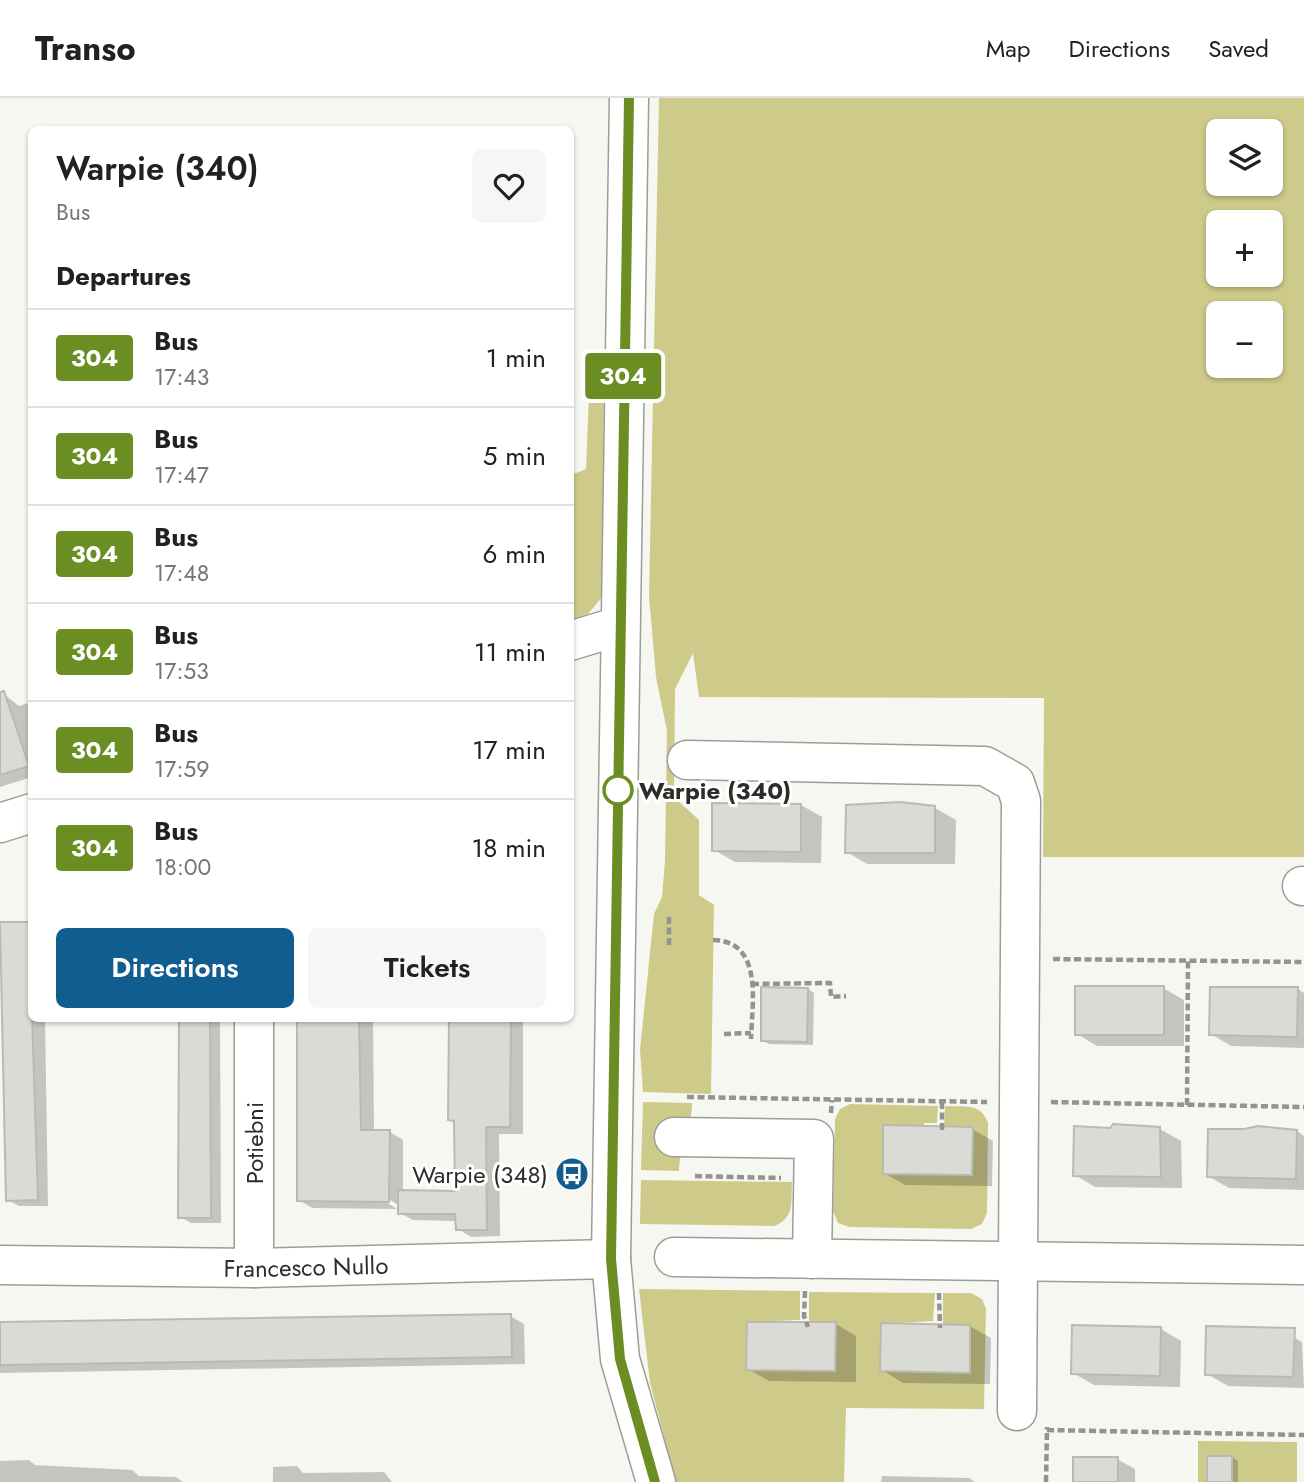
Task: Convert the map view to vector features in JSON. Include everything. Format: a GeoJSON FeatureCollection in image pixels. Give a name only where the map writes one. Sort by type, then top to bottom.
{"type":"FeatureCollection","features":[{"type":"Feature","properties":{"kind":"street"},"geometry":{"type":"LineString","coordinates":[[629,98],[611,1259],[620,1359],[656,1482]]}},
{"type":"Feature","properties":{"kind":"street"},"geometry":{"type":"LineString","coordinates":[[574,640],[619,626]]}},
{"type":"Feature","properties":{"kind":"street"},"geometry":{"type":"LineString","coordinates":[[687,760],[985,766],[1015,783],[1021,801],[1017,1261],[1037,1420]]}},
{"type":"Feature","properties":{"kind":"street"},"geometry":{"type":"LineString","coordinates":[[0,823],[28,814]]}},
{"type":"Feature","properties":{"kind":"street","name":"Potiebni"},"geometry":{"type":"LineString","coordinates":[[254,1022],[254,1268]]}},
{"type":"Feature","properties":{"kind":"street"},"geometry":{"type":"LineString","coordinates":[[674,1137],[814,1139],[808,1273]]}},
{"type":"Feature","properties":{"kind":"street"},"geometry":{"type":"LineString","coordinates":[[674,1257],[808,1273],[1017,1261],[1304,1265]]}},
{"type":"Feature","properties":{"kind":"street","name":"Francesco Nullo"},"geometry":{"type":"LineString","coordinates":[[0,1265],[254,1268],[611,1259]]}},
{"type":"Feature","properties":{"kind":"path"},"geometry":{"type":"LineString","coordinates":[[669,917],[669,946]]}},
{"type":"Feature","properties":{"kind":"path"},"geometry":{"type":"LineString","coordinates":[[713,940],[732,943],[740,949],[750,965],[751,1036],[724,1034]]}},
{"type":"Feature","properties":{"kind":"path"},"geometry":{"type":"LineString","coordinates":[[1052,972],[1053,959],[1304,962]]}},
{"type":"Feature","properties":{"kind":"path"},"geometry":{"type":"LineString","coordinates":[[1187,1105],[1188,961]]}},
{"type":"Feature","properties":{"kind":"path"},"geometry":{"type":"LineString","coordinates":[[752,984],[830,983],[831,997],[846,996]]}},
{"type":"Feature","properties":{"kind":"path"},"geometry":{"type":"LineString","coordinates":[[1050,1115],[1051,1089]]}},
{"type":"Feature","properties":{"kind":"path"},"geometry":{"type":"LineString","coordinates":[[687,1097],[993,1102]]}},
{"type":"Feature","properties":{"kind":"path"},"geometry":{"type":"LineString","coordinates":[[831,1126],[832,1100]]}},
{"type":"Feature","properties":{"kind":"path"},"geometry":{"type":"LineString","coordinates":[[942,1101],[942,1130]]}},
{"type":"Feature","properties":{"kind":"path"},"geometry":{"type":"LineString","coordinates":[[1051,1102],[1304,1107]]}},
{"type":"Feature","properties":{"kind":"path"},"geometry":{"type":"LineString","coordinates":[[695,1176],[783,1178]]}},
{"type":"Feature","properties":{"kind":"path"},"geometry":{"type":"LineString","coordinates":[[808,1273],[804,1316],[808,1327]]}},
{"type":"Feature","properties":{"kind":"path"},"geometry":{"type":"LineString","coordinates":[[940,1328],[939,1288],[949,1288]]}},
{"type":"Feature","properties":{"kind":"path"},"geometry":{"type":"LineString","coordinates":[[1046,1482],[1037,1420],[1304,1434]]}},
{"type":"Feature","properties":{"kind":"shaded area"},"geometry":{"type":"Polygon","coordinates":[[[659,98],[1304,98],[1304,857],[1043,857],[1044,698],[699,697],[693,653],[675,689],[674,797],[699,820],[699,895],[714,905],[711,1094],[643,1092],[640,1050],[654,914],[662,897],[665,861],[667,731],[656,677],[649,596],[659,98]]]}},
{"type":"Feature","properties":{"kind":"shaded area"},"geometry":{"type":"Polygon","coordinates":[[[604,391],[602,597],[589,613],[574,621],[574,474],[586,469],[589,394],[604,391]]]}},
{"type":"Feature","properties":{"kind":"shaded area"},"geometry":{"type":"Polygon","coordinates":[[[643,1102],[692,1103],[679,1171],[641,1170],[643,1102]]]}},
{"type":"Feature","properties":{"kind":"shaded area"},"geometry":{"type":"Polygon","coordinates":[[[850,1104],[938,1106],[937,1123],[924,1123],[924,1126],[884,1126],[883,1174],[973,1127],[951,1126],[944,1130],[945,1106],[971,1107],[981,1112],[988,1123],[987,1213],[982,1224],[971,1229],[849,1227],[838,1223],[833,1211],[835,1119],[840,1109],[850,1104]]]}},
{"type":"Feature","properties":{"kind":"shaded area"},"geometry":{"type":"Polygon","coordinates":[[[641,1180],[792,1182],[789,1214],[774,1226],[640,1224],[641,1180]]]}},
{"type":"Feature","properties":{"kind":"shaded area"},"geometry":{"type":"Polygon","coordinates":[[[639,1289],[800,1291],[800,1320],[747,1322],[746,1369],[835,1371],[836,1323],[809,1322],[809,1292],[935,1293],[933,1321],[881,1324],[880,1371],[969,1373],[970,1325],[949,1324],[943,1328],[943,1293],[971,1293],[982,1299],[986,1309],[984,1409],[846,1408],[844,1482],[676,1482],[650,1383],[639,1289]]]}},
{"type":"Feature","properties":{"kind":"shaded area"},"geometry":{"type":"Polygon","coordinates":[[[1198,1441],[1297,1442],[1297,1482],[1198,1482],[1198,1441]]]}},
{"type":"Feature","properties":{"kind":"building"},"geometry":{"type":"Polygon","coordinates":[[[4,691],[28,766],[0,775],[0,692],[4,691]]]}},
{"type":"Feature","properties":{"kind":"building"},"geometry":{"type":"Polygon","coordinates":[[[900,802],[935,806],[935,853],[845,853],[846,805],[900,802]]]}},
{"type":"Feature","properties":{"kind":"building"},"geometry":{"type":"Polygon","coordinates":[[[712,803],[801,804],[801,852],[712,851],[712,803]]]}},
{"type":"Feature","properties":{"kind":"building"},"geometry":{"type":"Polygon","coordinates":[[[0,922],[28,922],[28,1022],[32,1022],[38,1200],[6,1201],[0,922]]]}},
{"type":"Feature","properties":{"kind":"building"},"geometry":{"type":"Polygon","coordinates":[[[1075,986],[1164,986],[1164,1035],[1075,1035],[1075,986]]]}},
{"type":"Feature","properties":{"kind":"building"},"geometry":{"type":"Polygon","coordinates":[[[761,987],[808,988],[807,1042],[761,1041],[761,987]]]}},
{"type":"Feature","properties":{"kind":"building"},"geometry":{"type":"Polygon","coordinates":[[[1210,987],[1298,987],[1297,1037],[1209,1035],[1210,987]]]}},
{"type":"Feature","properties":{"kind":"building"},"geometry":{"type":"Polygon","coordinates":[[[179,1022],[210,1022],[211,1218],[178,1218],[179,1022]]]}},
{"type":"Feature","properties":{"kind":"building"},"geometry":{"type":"Polygon","coordinates":[[[297,1022],[359,1022],[361,1130],[390,1130],[389,1202],[297,1201],[297,1022]]]}},
{"type":"Feature","properties":{"kind":"building"},"geometry":{"type":"Polygon","coordinates":[[[449,1022],[511,1022],[510,1127],[486,1127],[487,1230],[456,1230],[455,1214],[398,1214],[398,1190],[455,1191],[454,1121],[448,1120],[449,1022]]]}},
{"type":"Feature","properties":{"kind":"building"},"geometry":{"type":"Polygon","coordinates":[[[1113,1124],[1160,1127],[1161,1177],[1073,1176],[1074,1126],[1110,1128],[1113,1124]]]}},
{"type":"Feature","properties":{"kind":"building"},"geometry":{"type":"Polygon","coordinates":[[[883,1125],[973,1127],[972,1175],[883,1174],[883,1125]]]}},
{"type":"Feature","properties":{"kind":"building"},"geometry":{"type":"Polygon","coordinates":[[[1258,1126],[1297,1130],[1296,1179],[1207,1177],[1208,1129],[1244,1129],[1258,1126]]]}},
{"type":"Feature","properties":{"kind":"building"},"geometry":{"type":"Polygon","coordinates":[[[511,1314],[512,1357],[0,1365],[0,1322],[511,1314]]]}},
{"type":"Feature","properties":{"kind":"building"},"geometry":{"type":"Polygon","coordinates":[[[747,1322],[836,1322],[835,1371],[746,1370],[747,1322]]]}},
{"type":"Feature","properties":{"kind":"building"},"geometry":{"type":"Polygon","coordinates":[[[881,1323],[970,1325],[970,1373],[880,1371],[881,1323]]]}},
{"type":"Feature","properties":{"kind":"building"},"geometry":{"type":"Polygon","coordinates":[[[1072,1325],[1161,1327],[1160,1376],[1071,1374],[1072,1325]]]}},
{"type":"Feature","properties":{"kind":"building"},"geometry":{"type":"Polygon","coordinates":[[[1206,1326],[1295,1328],[1293,1377],[1205,1375],[1206,1326]]]}},
{"type":"Feature","properties":{"kind":"building"},"geometry":{"type":"Polygon","coordinates":[[[1207,1456],[1232,1456],[1232,1482],[1207,1482],[1207,1456]]]}},
{"type":"Feature","properties":{"kind":"building"},"geometry":{"type":"Polygon","coordinates":[[[1073,1457],[1118,1457],[1118,1482],[1073,1482],[1073,1457]]]}},
{"type":"Feature","properties":{"kind":"bus line","name":"304"},"geometry":{"type":"LineString","coordinates":[[629,98],[611,1259],[620,1359],[634,1417],[655,1482]]}},
{"type":"Feature","properties":{"kind":"place","name":"Warpie (340)"},"geometry":{"type":"Point","coordinates":[618,790]}},
{"type":"Feature","properties":{"kind":"place","name":"Warpie (348)"},"geometry":{"type":"Point","coordinates":[572,1174]}}]}
